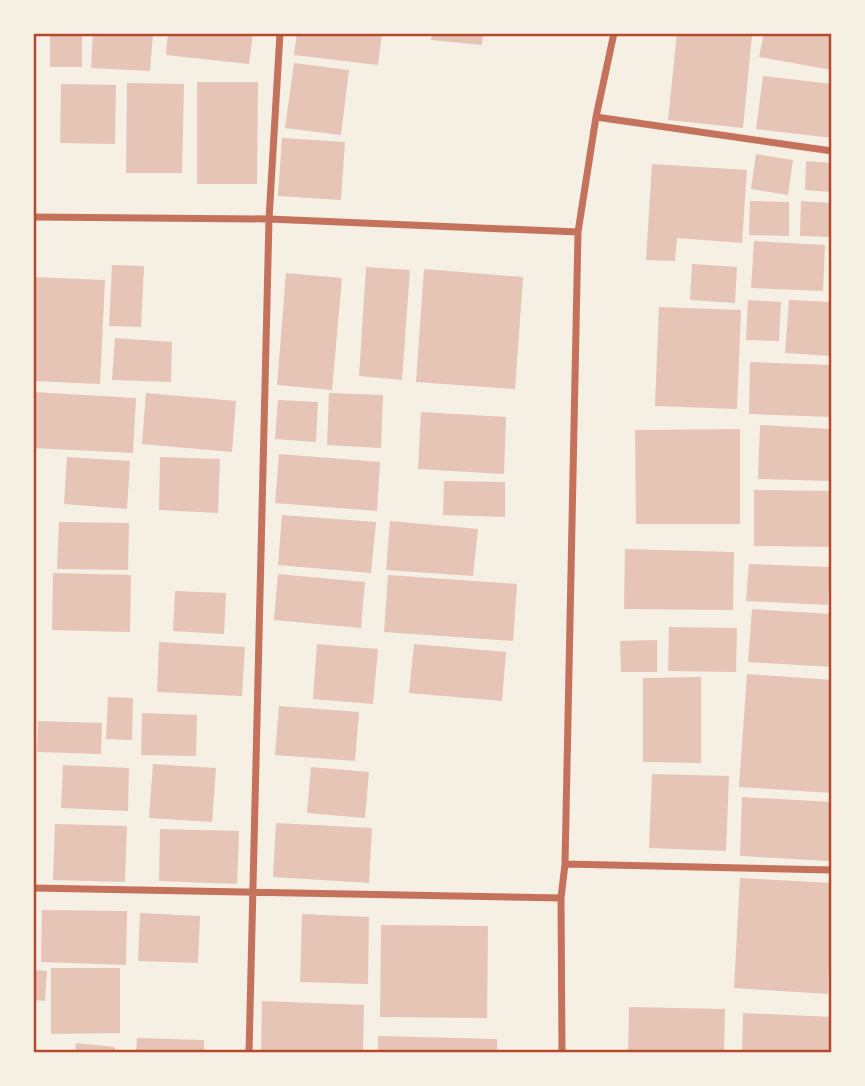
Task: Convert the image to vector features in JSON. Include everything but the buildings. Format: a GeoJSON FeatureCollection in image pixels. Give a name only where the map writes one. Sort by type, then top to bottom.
{"type":"FeatureCollection","features":[{"type":"Feature","properties":{"kind":"street"},"geometry":{"type":"LineString","coordinates":[[249,1053],[269,219],[280,33]]}},
{"type":"Feature","properties":{"kind":"street"},"geometry":{"type":"LineString","coordinates":[[562,1053],[561,898],[565,864],[578,232],[596,117],[614,33]]}},
{"type":"Feature","properties":{"kind":"street"},"geometry":{"type":"LineString","coordinates":[[596,117],[832,151]]}},
{"type":"Feature","properties":{"kind":"street"},"geometry":{"type":"LineString","coordinates":[[33,217],[269,219],[578,232]]}},
{"type":"Feature","properties":{"kind":"street"},"geometry":{"type":"LineString","coordinates":[[565,864],[832,870]]}},
{"type":"Feature","properties":{"kind":"street"},"geometry":{"type":"LineString","coordinates":[[33,888],[561,898]]}}]}
